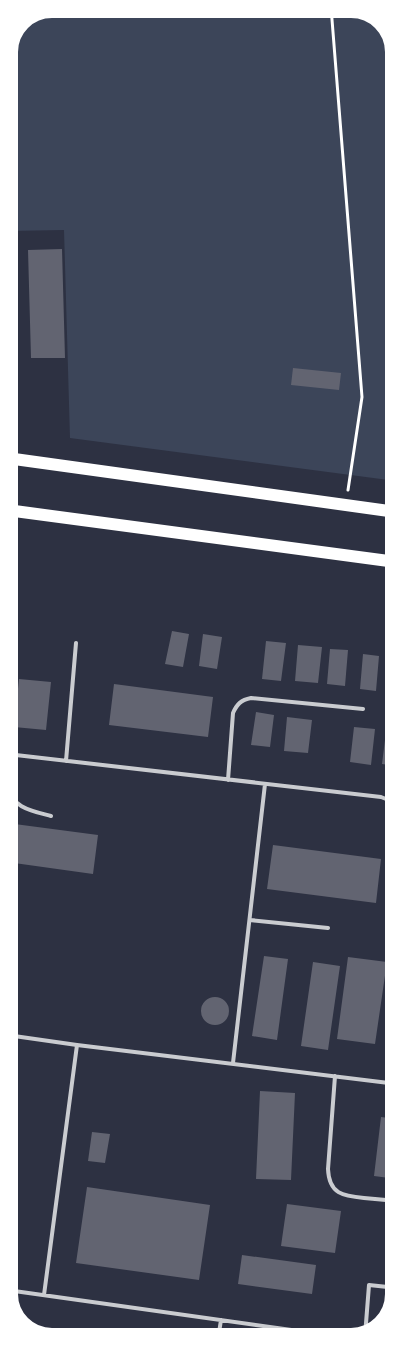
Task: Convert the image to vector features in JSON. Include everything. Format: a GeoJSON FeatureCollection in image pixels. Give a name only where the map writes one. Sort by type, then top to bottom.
{"type":"FeatureCollection","features":[{"type":"Feature","properties":{"kind":"main road"},"geometry":{"type":"LineString","coordinates":[[15,459],[388,511]]}},
{"type":"Feature","properties":{"kind":"main road"},"geometry":{"type":"LineString","coordinates":[[15,511],[388,561]]}},
{"type":"Feature","properties":{"kind":"lane"},"geometry":{"type":"LineString","coordinates":[[66,761],[76,642]]}},
{"type":"Feature","properties":{"kind":"lane"},"geometry":{"type":"LineString","coordinates":[[228,780],[233,714],[245,699],[363,708]]}},
{"type":"Feature","properties":{"kind":"lane"},"geometry":{"type":"LineString","coordinates":[[15,756],[381,797],[388,800]]}},
{"type":"Feature","properties":{"kind":"lane"},"geometry":{"type":"LineString","coordinates":[[233,1063],[265,784]]}},
{"type":"Feature","properties":{"kind":"lane"},"geometry":{"type":"LineString","coordinates":[[15,803],[25,809],[51,816]]}},
{"type":"Feature","properties":{"kind":"lane"},"geometry":{"type":"LineString","coordinates":[[250,920],[328,928]]}},
{"type":"Feature","properties":{"kind":"lane"},"geometry":{"type":"LineString","coordinates":[[15,1035],[77,1045],[388,1083]]}},
{"type":"Feature","properties":{"kind":"lane"},"geometry":{"type":"LineString","coordinates":[[44,1295],[77,1045]]}},
{"type":"Feature","properties":{"kind":"lane"},"geometry":{"type":"LineString","coordinates":[[336,1076],[328,1179],[332,1187],[339,1193],[348,1196],[388,1200]]}},
{"type":"Feature","properties":{"kind":"lane"},"geometry":{"type":"LineString","coordinates":[[366,1328],[369,1284],[388,1287]]}},
{"type":"Feature","properties":{"kind":"lane"},"geometry":{"type":"LineString","coordinates":[[15,1291],[299,1331]]}},
{"type":"Feature","properties":{"kind":"lane"},"geometry":{"type":"LineString","coordinates":[[219,1331],[221,1320]]}},
{"type":"Feature","properties":{"kind":"path"},"geometry":{"type":"LineString","coordinates":[[332,15],[362,397],[346,506]]}},
{"type":"Feature","properties":{"kind":"shaded area"},"geometry":{"type":"Polygon","coordinates":[[[52,15],[353,15],[363,17],[377,26],[387,43],[388,52],[388,480],[70,438],[64,230],[15,231],[15,52],[21,32],[32,21],[52,15]]]}},
{"type":"Feature","properties":{"kind":"building"},"geometry":{"type":"Polygon","coordinates":[[[62,249],[65,358],[31,358],[28,250],[62,249]]]}},
{"type":"Feature","properties":{"kind":"building"},"geometry":{"type":"Polygon","coordinates":[[[293,368],[341,373],[339,390],[291,385],[293,368]]]}},
{"type":"Feature","properties":{"kind":"building"},"geometry":{"type":"Polygon","coordinates":[[[172,631],[189,634],[183,667],[165,664],[172,631]]]}},
{"type":"Feature","properties":{"kind":"building"},"geometry":{"type":"Polygon","coordinates":[[[203,634],[222,637],[217,669],[199,666],[203,634]]]}},
{"type":"Feature","properties":{"kind":"building"},"geometry":{"type":"Polygon","coordinates":[[[266,641],[286,643],[281,681],[262,679],[266,641]]]}},
{"type":"Feature","properties":{"kind":"building"},"geometry":{"type":"Polygon","coordinates":[[[298,645],[322,647],[318,683],[295,681],[298,645]]]}},
{"type":"Feature","properties":{"kind":"building"},"geometry":{"type":"Polygon","coordinates":[[[330,649],[348,650],[345,686],[327,684],[330,649]]]}},
{"type":"Feature","properties":{"kind":"building"},"geometry":{"type":"Polygon","coordinates":[[[363,654],[379,656],[376,691],[360,689],[363,654]]]}},
{"type":"Feature","properties":{"kind":"building"},"geometry":{"type":"Polygon","coordinates":[[[19,679],[51,682],[46,730],[15,727],[19,679]]]}},
{"type":"Feature","properties":{"kind":"building"},"geometry":{"type":"Polygon","coordinates":[[[114,684],[213,697],[208,737],[109,725],[114,684]]]}},
{"type":"Feature","properties":{"kind":"building"},"geometry":{"type":"Polygon","coordinates":[[[256,712],[274,715],[270,747],[251,745],[256,712]]]}},
{"type":"Feature","properties":{"kind":"building"},"geometry":{"type":"Polygon","coordinates":[[[287,717],[312,720],[308,753],[284,751],[287,717]]]}},
{"type":"Feature","properties":{"kind":"building"},"geometry":{"type":"Polygon","coordinates":[[[354,727],[375,729],[371,765],[350,762],[354,727]]]}},
{"type":"Feature","properties":{"kind":"building"},"geometry":{"type":"Polygon","coordinates":[[[386,732],[388,732],[388,765],[382,764],[386,732]]]}},
{"type":"Feature","properties":{"kind":"building"},"geometry":{"type":"Polygon","coordinates":[[[15,824],[98,835],[93,874],[15,863],[15,824]]]}},
{"type":"Feature","properties":{"kind":"building"},"geometry":{"type":"Polygon","coordinates":[[[273,845],[381,859],[376,903],[267,889],[273,845]]]}},
{"type":"Feature","properties":{"kind":"building"},"geometry":{"type":"Polygon","coordinates":[[[264,956],[288,959],[277,1040],[252,1036],[264,956]]]}},
{"type":"Feature","properties":{"kind":"building"},"geometry":{"type":"Polygon","coordinates":[[[348,957],[387,962],[375,1044],[337,1039],[348,957]]]}},
{"type":"Feature","properties":{"kind":"building"},"geometry":{"type":"Polygon","coordinates":[[[313,962],[340,966],[328,1050],[301,1046],[313,962]]]}},
{"type":"Feature","properties":{"kind":"building"},"geometry":{"type":"Polygon","coordinates":[[[215,997],[225,1001],[229,1011],[225,1021],[215,1025],[205,1021],[201,1011],[205,1001],[215,997]]]}},
{"type":"Feature","properties":{"kind":"building"},"geometry":{"type":"Polygon","coordinates":[[[260,1091],[295,1093],[291,1180],[256,1179],[260,1091]]]}},
{"type":"Feature","properties":{"kind":"building"},"geometry":{"type":"Polygon","coordinates":[[[381,1117],[388,1118],[388,1178],[374,1176],[381,1117]]]}},
{"type":"Feature","properties":{"kind":"building"},"geometry":{"type":"Polygon","coordinates":[[[92,1132],[110,1134],[105,1163],[88,1161],[92,1132]]]}},
{"type":"Feature","properties":{"kind":"building"},"geometry":{"type":"Polygon","coordinates":[[[87,1187],[210,1205],[199,1280],[76,1263],[87,1187]]]}},
{"type":"Feature","properties":{"kind":"building"},"geometry":{"type":"Polygon","coordinates":[[[287,1204],[341,1211],[335,1253],[281,1246],[287,1204]]]}},
{"type":"Feature","properties":{"kind":"building"},"geometry":{"type":"Polygon","coordinates":[[[242,1255],[316,1265],[312,1294],[238,1284],[242,1255]]]}}]}
